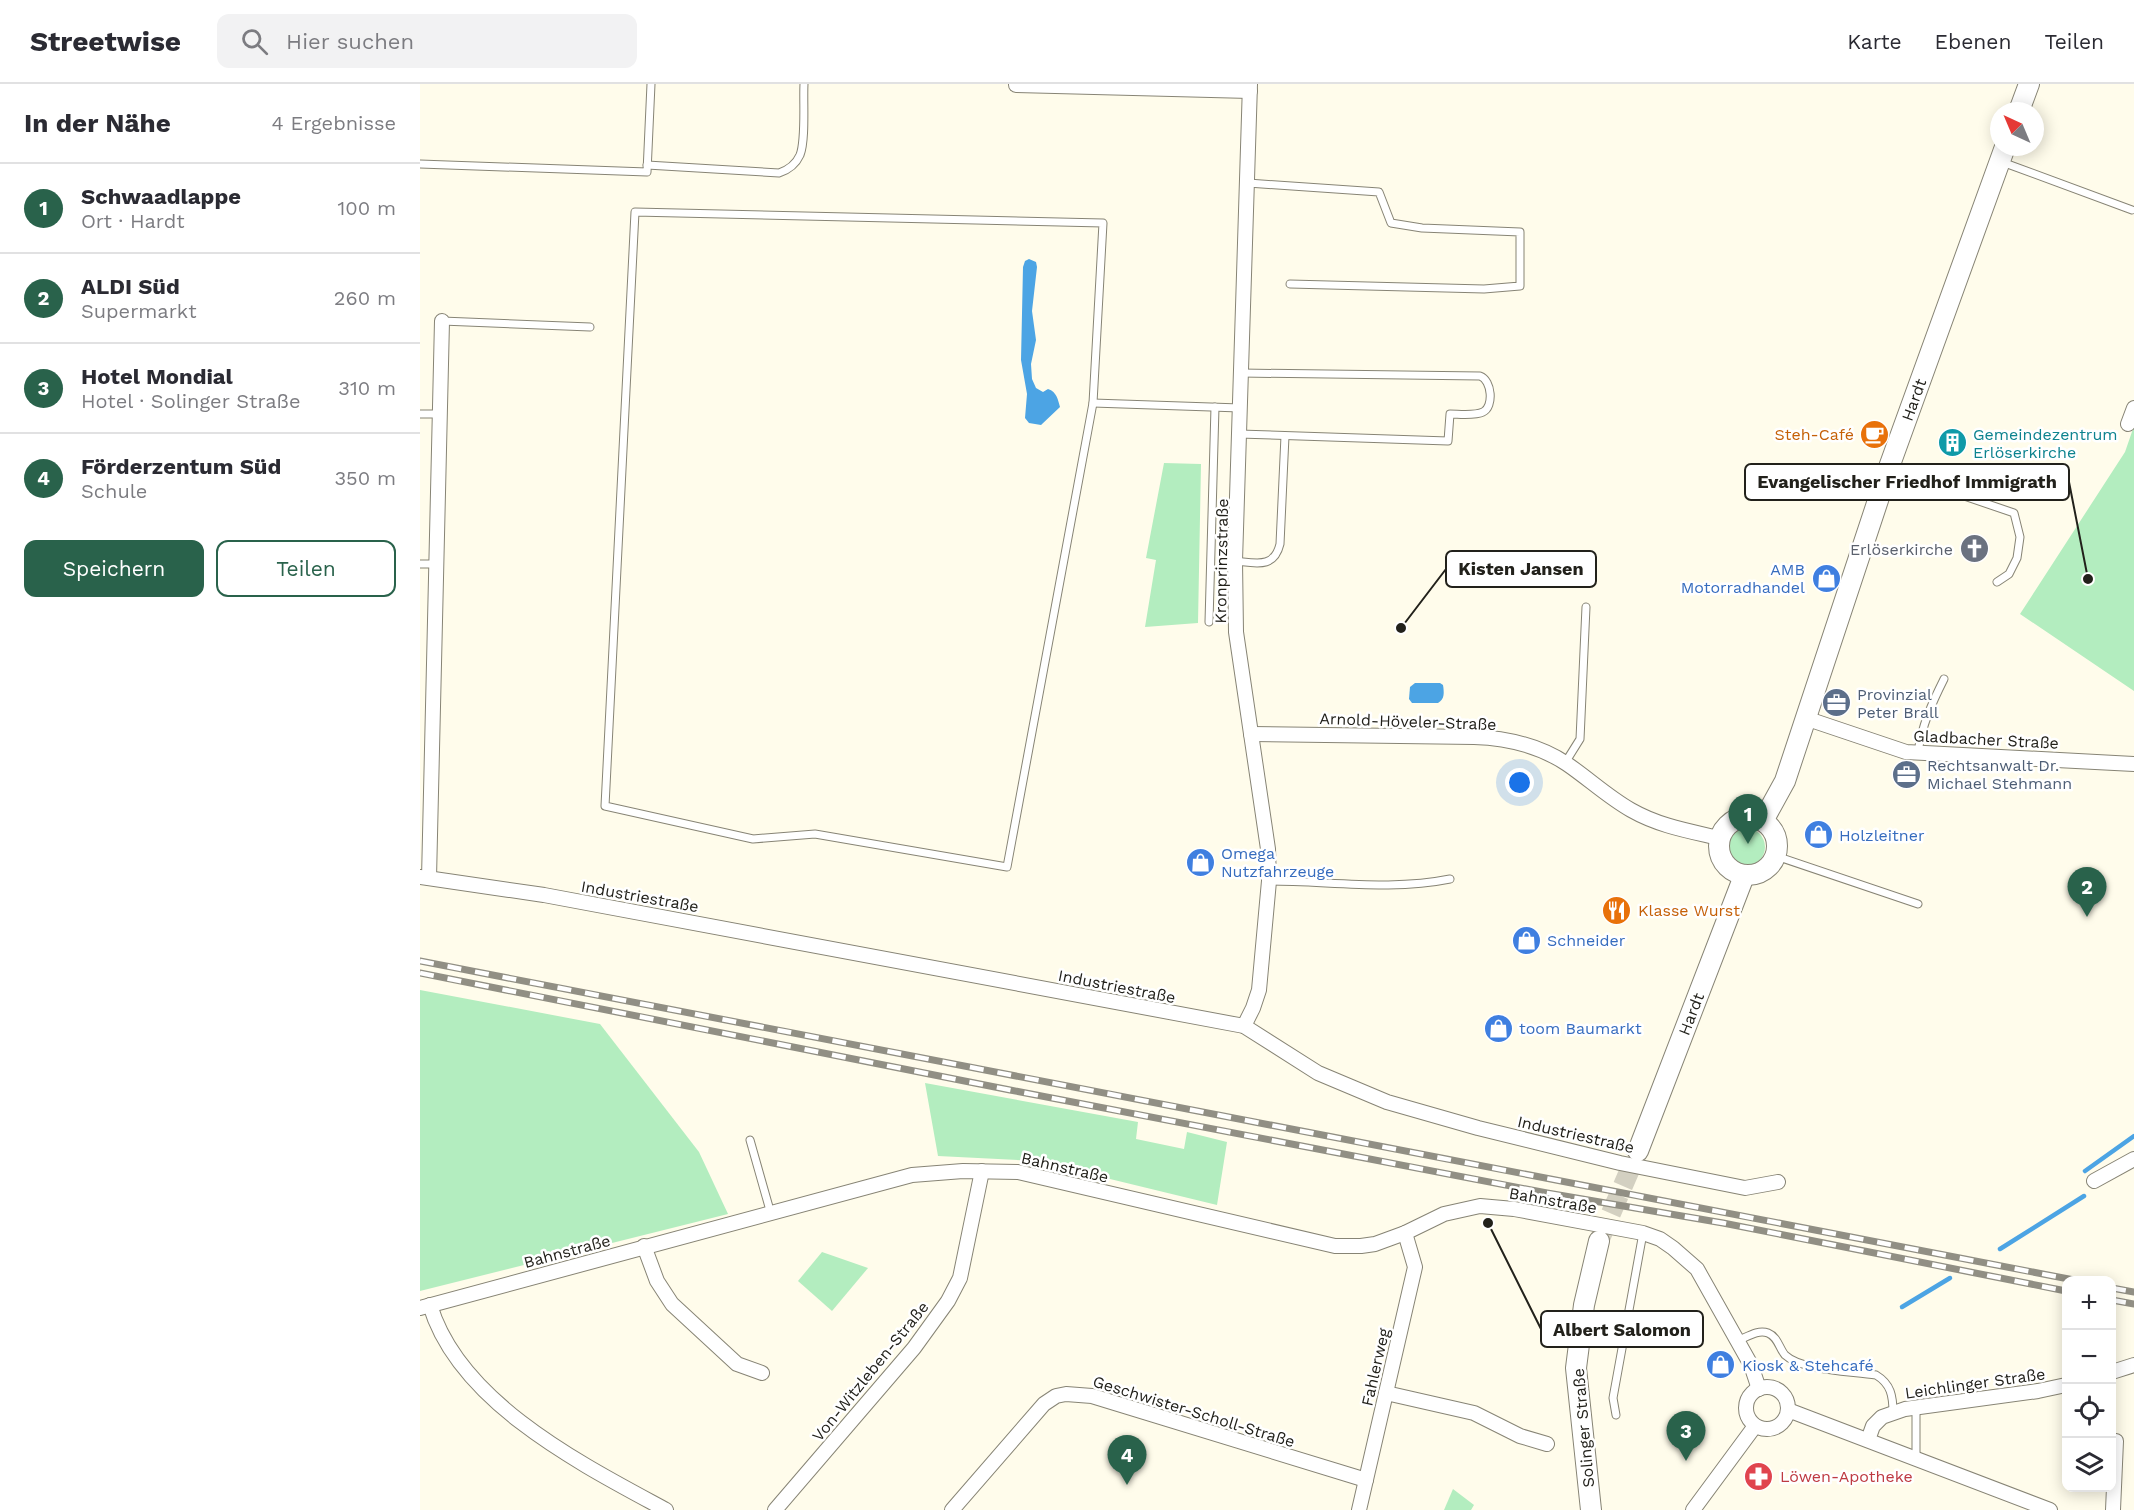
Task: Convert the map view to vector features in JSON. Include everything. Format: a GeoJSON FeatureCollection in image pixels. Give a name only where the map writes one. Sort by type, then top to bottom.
{"type":"FeatureCollection","features":[{"type":"Feature","properties":{"kind":"main road"},"geometry":{"type":"LineString","coordinates":[[2022,102],[2029,84]]}},
{"type":"Feature","properties":{"kind":"main road","name":"Hardt"},"geometry":{"type":"LineString","coordinates":[[1763,821],[1785,781],[1888,470],[2001,156]]}},
{"type":"Feature","properties":{"kind":"main road"},"geometry":{"type":"LineString","coordinates":[[1745,817],[1763,821],[1769,826],[1777,840],[1776,856],[1769,867],[1751,876],[1732,872],[1723,863],[1719,851],[1719,838],[1729,823],[1737,819],[1745,817]]}},
{"type":"Feature","properties":{"kind":"main road","name":"Hardt"},"geometry":{"type":"LineString","coordinates":[[1638,1151],[1744,876]]}},
{"type":"Feature","properties":{"kind":"main road","name":"Solinger Straße"},"geometry":{"type":"LineString","coordinates":[[1591,1510],[1576,1368],[1584,1305],[1599,1241]]}},
{"type":"Feature","properties":{"kind":"street","name":"Kronprinzstraße"},"geometry":{"type":"LineString","coordinates":[[1017,85],[1250,88],[1235,561],[1236,632],[1268,849],[1269,881],[1259,990],[1244,1026]]}},
{"type":"Feature","properties":{"kind":"street","name":"Industriestraße"},"geometry":{"type":"LineString","coordinates":[[442,321],[436,564],[424,878],[554,897],[1244,1026],[1318,1073],[1398,1105],[1478,1128],[1620,1162],[1745,1188],[1778,1182]]}},
{"type":"Feature","properties":{"kind":"street"},"geometry":{"type":"LineString","coordinates":[[2128,424],[2134,408]]}},
{"type":"Feature","properties":{"kind":"street","name":"Gladbacher Straße"},"geometry":{"type":"LineString","coordinates":[[1805,718],[1906,752],[2134,764]]}},
{"type":"Feature","properties":{"kind":"street","name":"Arnold-Höveler-Straße"},"geometry":{"type":"LineString","coordinates":[[1251,734],[1494,738],[1540,750],[1565,763],[1631,810],[1656,822],[1719,838]]}},
{"type":"Feature","properties":{"kind":"street"},"geometry":{"type":"LineString","coordinates":[[2094,1181],[2134,1159]]}},
{"type":"Feature","properties":{"kind":"street","name":"Bahnstraße"},"geometry":{"type":"LineString","coordinates":[[425,1307],[912,1175],[963,1170],[1018,1172],[1335,1246],[1375,1244],[1444,1214],[1480,1206],[1514,1209],[1639,1232]]}},
{"type":"Feature","properties":{"kind":"street","name":"Von-Witzleben-Straße"},"geometry":{"type":"LineString","coordinates":[[775,1510],[914,1348],[948,1301],[960,1278],[982,1171]]}},
{"type":"Feature","properties":{"kind":"street"},"geometry":{"type":"LineString","coordinates":[[1639,1232],[1660,1239],[1697,1269],[1742,1339],[1759,1389]]}},
{"type":"Feature","properties":{"kind":"street","name":"Fahlerweg"},"geometry":{"type":"LineString","coordinates":[[1359,1510],[1415,1267],[1404,1233]]}},
{"type":"Feature","properties":{"kind":"street"},"geometry":{"type":"LineString","coordinates":[[644,1246],[657,1281],[672,1304],[737,1364],[762,1373]]}},
{"type":"Feature","properties":{"kind":"street"},"geometry":{"type":"LineString","coordinates":[[425,1307],[444,1341],[472,1377],[527,1428],[570,1457],[666,1510]]}},
{"type":"Feature","properties":{"kind":"street"},"geometry":{"type":"LineString","coordinates":[[2116,1371],[2134,1365]]}},
{"type":"Feature","properties":{"kind":"street","name":"Leichlinger Straße"},"geometry":{"type":"LineString","coordinates":[[1868,1440],[1874,1426],[1882,1417],[1916,1406],[2062,1386]]}},
{"type":"Feature","properties":{"kind":"street"},"geometry":{"type":"LineString","coordinates":[[1773,1388],[1787,1403],[1788,1410],[1782,1423],[1769,1429],[1755,1426],[1747,1416],[1746,1410],[1749,1397],[1759,1389],[1773,1388]]}},
{"type":"Feature","properties":{"kind":"street"},"geometry":{"type":"LineString","coordinates":[[1386,1393],[1474,1413],[1520,1436],[1547,1444]]}},
{"type":"Feature","properties":{"kind":"street","name":"Geschwister-Scholl-Straße"},"geometry":{"type":"LineString","coordinates":[[952,1510],[1035,1413],[1056,1396],[1066,1394],[1092,1396],[1366,1480]]}},
{"type":"Feature","properties":{"kind":"street"},"geometry":{"type":"LineString","coordinates":[[1788,1410],[2050,1510]]}},
{"type":"Feature","properties":{"kind":"street"},"geometry":{"type":"LineString","coordinates":[[1694,1510],[1755,1426]]}},
{"type":"Feature","properties":{"kind":"street"},"geometry":{"type":"LineString","coordinates":[[2112,1510],[2113,1492]]}},
{"type":"Feature","properties":{"kind":"lane"},"geometry":{"type":"LineString","coordinates":[[420,164],[647,172],[651,84]]}},
{"type":"Feature","properties":{"kind":"lane"},"geometry":{"type":"LineString","coordinates":[[647,165],[783,172],[794,164],[801,149],[804,84]]}},
{"type":"Feature","properties":{"kind":"lane"},"geometry":{"type":"LineString","coordinates":[[2007,156],[2132,210]]}},
{"type":"Feature","properties":{"kind":"lane"},"geometry":{"type":"LineString","coordinates":[[1248,183],[1379,192],[1391,223],[1422,228],[1520,232],[1520,286],[1484,289],[1290,284]]}},
{"type":"Feature","properties":{"kind":"lane"},"geometry":{"type":"LineString","coordinates":[[635,212],[1103,223],[1093,403],[1007,867],[815,834],[753,838],[604,806],[635,212]]}},
{"type":"Feature","properties":{"kind":"lane"},"geometry":{"type":"LineString","coordinates":[[442,321],[590,327]]}},
{"type":"Feature","properties":{"kind":"lane"},"geometry":{"type":"LineString","coordinates":[[1239,434],[1448,441],[1450,414],[1479,413],[1486,410],[1489,405],[1489,384],[1484,377],[1241,373]]}},
{"type":"Feature","properties":{"kind":"lane"},"geometry":{"type":"LineString","coordinates":[[1093,403],[1240,408]]}},
{"type":"Feature","properties":{"kind":"lane"},"geometry":{"type":"LineString","coordinates":[[1209,622],[1215,407]]}},
{"type":"Feature","properties":{"kind":"lane"},"geometry":{"type":"LineString","coordinates":[[420,414],[440,414]]}},
{"type":"Feature","properties":{"kind":"lane"},"geometry":{"type":"LineString","coordinates":[[1235,561],[1268,562],[1278,553],[1285,436]]}},
{"type":"Feature","properties":{"kind":"lane"},"geometry":{"type":"LineString","coordinates":[[1888,470],[2014,513],[2020,537],[2017,558],[2009,574],[1997,582]]}},
{"type":"Feature","properties":{"kind":"lane"},"geometry":{"type":"LineString","coordinates":[[420,564],[436,564]]}},
{"type":"Feature","properties":{"kind":"lane"},"geometry":{"type":"LineString","coordinates":[[1565,763],[1580,739],[1586,607]]}},
{"type":"Feature","properties":{"kind":"lane"},"geometry":{"type":"LineString","coordinates":[[1918,752],[1929,708],[1944,678]]}},
{"type":"Feature","properties":{"kind":"lane"},"geometry":{"type":"LineString","coordinates":[[1776,856],[1918,904]]}},
{"type":"Feature","properties":{"kind":"lane"},"geometry":{"type":"LineString","coordinates":[[1269,881],[1401,885],[1427,884],[1450,879]]}},
{"type":"Feature","properties":{"kind":"lane"},"geometry":{"type":"LineString","coordinates":[[750,1140],[771,1214]]}},
{"type":"Feature","properties":{"kind":"lane","name":"Solinger Straße"},"geometry":{"type":"LineString","coordinates":[[1616,1415],[1613,1398],[1639,1232]]}},
{"type":"Feature","properties":{"kind":"lane"},"geometry":{"type":"LineString","coordinates":[[1742,1339],[1755,1332],[1767,1332],[1775,1337],[1785,1355],[1812,1367],[1876,1375],[1884,1379],[1890,1388],[1893,1413]]}},
{"type":"Feature","properties":{"kind":"lane"},"geometry":{"type":"LineString","coordinates":[[1916,1406],[1916,1459]]}},
{"type":"Feature","properties":{"kind":"green space"},"geometry":{"type":"Polygon","coordinates":[[[2134,426],[2134,691],[2020,614],[2125,452],[2134,426]]]}},
{"type":"Feature","properties":{"kind":"green space"},"geometry":{"type":"Polygon","coordinates":[[[1164,463],[1201,464],[1198,623],[1145,627],[1156,560],[1146,558],[1164,463]]]}},
{"type":"Feature","properties":{"kind":"green space"},"geometry":{"type":"Polygon","coordinates":[[[1746,828],[1759,834],[1765,847],[1759,860],[1746,866],[1733,860],[1727,847],[1733,834],[1746,828]]]}},
{"type":"Feature","properties":{"kind":"green space"},"geometry":{"type":"Polygon","coordinates":[[[420,990],[600,1024],[699,1152],[728,1214],[420,1291],[420,990]]]}},
{"type":"Feature","properties":{"kind":"green space"},"geometry":{"type":"Polygon","coordinates":[[[925,1083],[1138,1122],[1136,1139],[1184,1149],[1187,1132],[1227,1142],[1217,1205],[1036,1161],[938,1156],[925,1083]]]}},
{"type":"Feature","properties":{"kind":"green space"},"geometry":{"type":"Polygon","coordinates":[[[822,1252],[868,1268],[832,1311],[798,1281],[822,1252]]]}},
{"type":"Feature","properties":{"kind":"green space"},"geometry":{"type":"Polygon","coordinates":[[[1453,1489],[1474,1505],[1471,1510],[1444,1510],[1453,1489]]]}},
{"type":"Feature","properties":{"kind":"water"},"geometry":{"type":"Polygon","coordinates":[[[1029,259],[1036,262],[1037,267],[1032,311],[1036,340],[1031,364],[1032,379],[1036,388],[1043,392],[1048,389],[1057,396],[1060,407],[1041,425],[1029,423],[1025,418],[1027,394],[1021,360],[1023,267],[1025,261],[1029,259]]]}},
{"type":"Feature","properties":{"kind":"water"},"geometry":{"type":"Polygon","coordinates":[[[1415,683],[1440,683],[1443,685],[1442,699],[1438,703],[1412,703],[1409,699],[1410,687],[1415,683]]]}},
{"type":"Feature","properties":{"kind":"waterway"},"geometry":{"type":"LineString","coordinates":[[2085,1171],[2134,1136]]}},
{"type":"Feature","properties":{"kind":"waterway"},"geometry":{"type":"LineString","coordinates":[[2000,1249],[2084,1196]]}},
{"type":"Feature","properties":{"kind":"waterway"},"geometry":{"type":"LineString","coordinates":[[1902,1307],[1950,1278]]}},
{"type":"Feature","properties":{"kind":"tunnel"},"geometry":{"type":"LineString","coordinates":[[1599,1241],[1638,1151]]}},
{"type":"Feature","properties":{"kind":"railway"},"geometry":{"type":"LineString","coordinates":[[420,961],[2062,1278]]}},
{"type":"Feature","properties":{"kind":"railway"},"geometry":{"type":"LineString","coordinates":[[420,973],[1010,1090],[1547,1193],[1723,1223],[2062,1290]]}},
{"type":"Feature","properties":{"kind":"railway"},"geometry":{"type":"LineString","coordinates":[[2116,1289],[2134,1292]]}},
{"type":"Feature","properties":{"kind":"railway"},"geometry":{"type":"LineString","coordinates":[[2116,1301],[2134,1304]]}},
{"type":"Feature","properties":{"kind":"place","name":"Steh-Café"},"geometry":{"type":"Point","coordinates":[1875,434]}},
{"type":"Feature","properties":{"kind":"place","name":"Gemeindezentrum Erlöserkirche"},"geometry":{"type":"Point","coordinates":[1952,443]}},
{"type":"Feature","properties":{"kind":"place","name":"Erlöserkirche"},"geometry":{"type":"Point","coordinates":[1974,549]}},
{"type":"Feature","properties":{"kind":"place","name":"AMB Motorradhandel"},"geometry":{"type":"Point","coordinates":[1826,578]}},
{"type":"Feature","properties":{"kind":"place","name":"Evangelischer Friedhof Immigrath"},"geometry":{"type":"Point","coordinates":[2088,579]}},
{"type":"Feature","properties":{"kind":"place","name":"Kisten Jansen"},"geometry":{"type":"Point","coordinates":[1401,628]}},
{"type":"Feature","properties":{"kind":"place","name":"Provinzial Peter Brall"},"geometry":{"type":"Point","coordinates":[1836,703]}},
{"type":"Feature","properties":{"kind":"place","name":"Rechtsanwalt Dr. Michael Stehmann"},"geometry":{"type":"Point","coordinates":[1906,774]}},
{"type":"Feature","properties":{"kind":"place","name":"Holzleitner"},"geometry":{"type":"Point","coordinates":[1818,835]}},
{"type":"Feature","properties":{"kind":"place","name":"Schwaadlappe"},"geometry":{"type":"Point","coordinates":[1748,844]}},
{"type":"Feature","properties":{"kind":"place","name":"Omega Nutzfahrzeuge"},"geometry":{"type":"Point","coordinates":[1200,862]}},
{"type":"Feature","properties":{"kind":"place","name":"Klasse Wurst"},"geometry":{"type":"Point","coordinates":[1617,910]}},
{"type":"Feature","properties":{"kind":"place","name":"ALDI Süd"},"geometry":{"type":"Point","coordinates":[2087,917]}},
{"type":"Feature","properties":{"kind":"place","name":"Schneider"},"geometry":{"type":"Point","coordinates":[1526,940]}},
{"type":"Feature","properties":{"kind":"place","name":"toom Baumarkt"},"geometry":{"type":"Point","coordinates":[1498,1028]}},
{"type":"Feature","properties":{"kind":"place","name":"Albert Salomon"},"geometry":{"type":"Point","coordinates":[1488,1223]}},
{"type":"Feature","properties":{"kind":"place","name":"Kiosk & Stehcafé"},"geometry":{"type":"Point","coordinates":[1721,1365]}},
{"type":"Feature","properties":{"kind":"place","name":"Hotel Mondial"},"geometry":{"type":"Point","coordinates":[1686,1461]}},
{"type":"Feature","properties":{"kind":"place","name":"Löwen-Apotheke"},"geometry":{"type":"Point","coordinates":[1759,1476]}},
{"type":"Feature","properties":{"kind":"place","name":"Förderzentum Süd"},"geometry":{"type":"Point","coordinates":[1127,1485]}}]}
